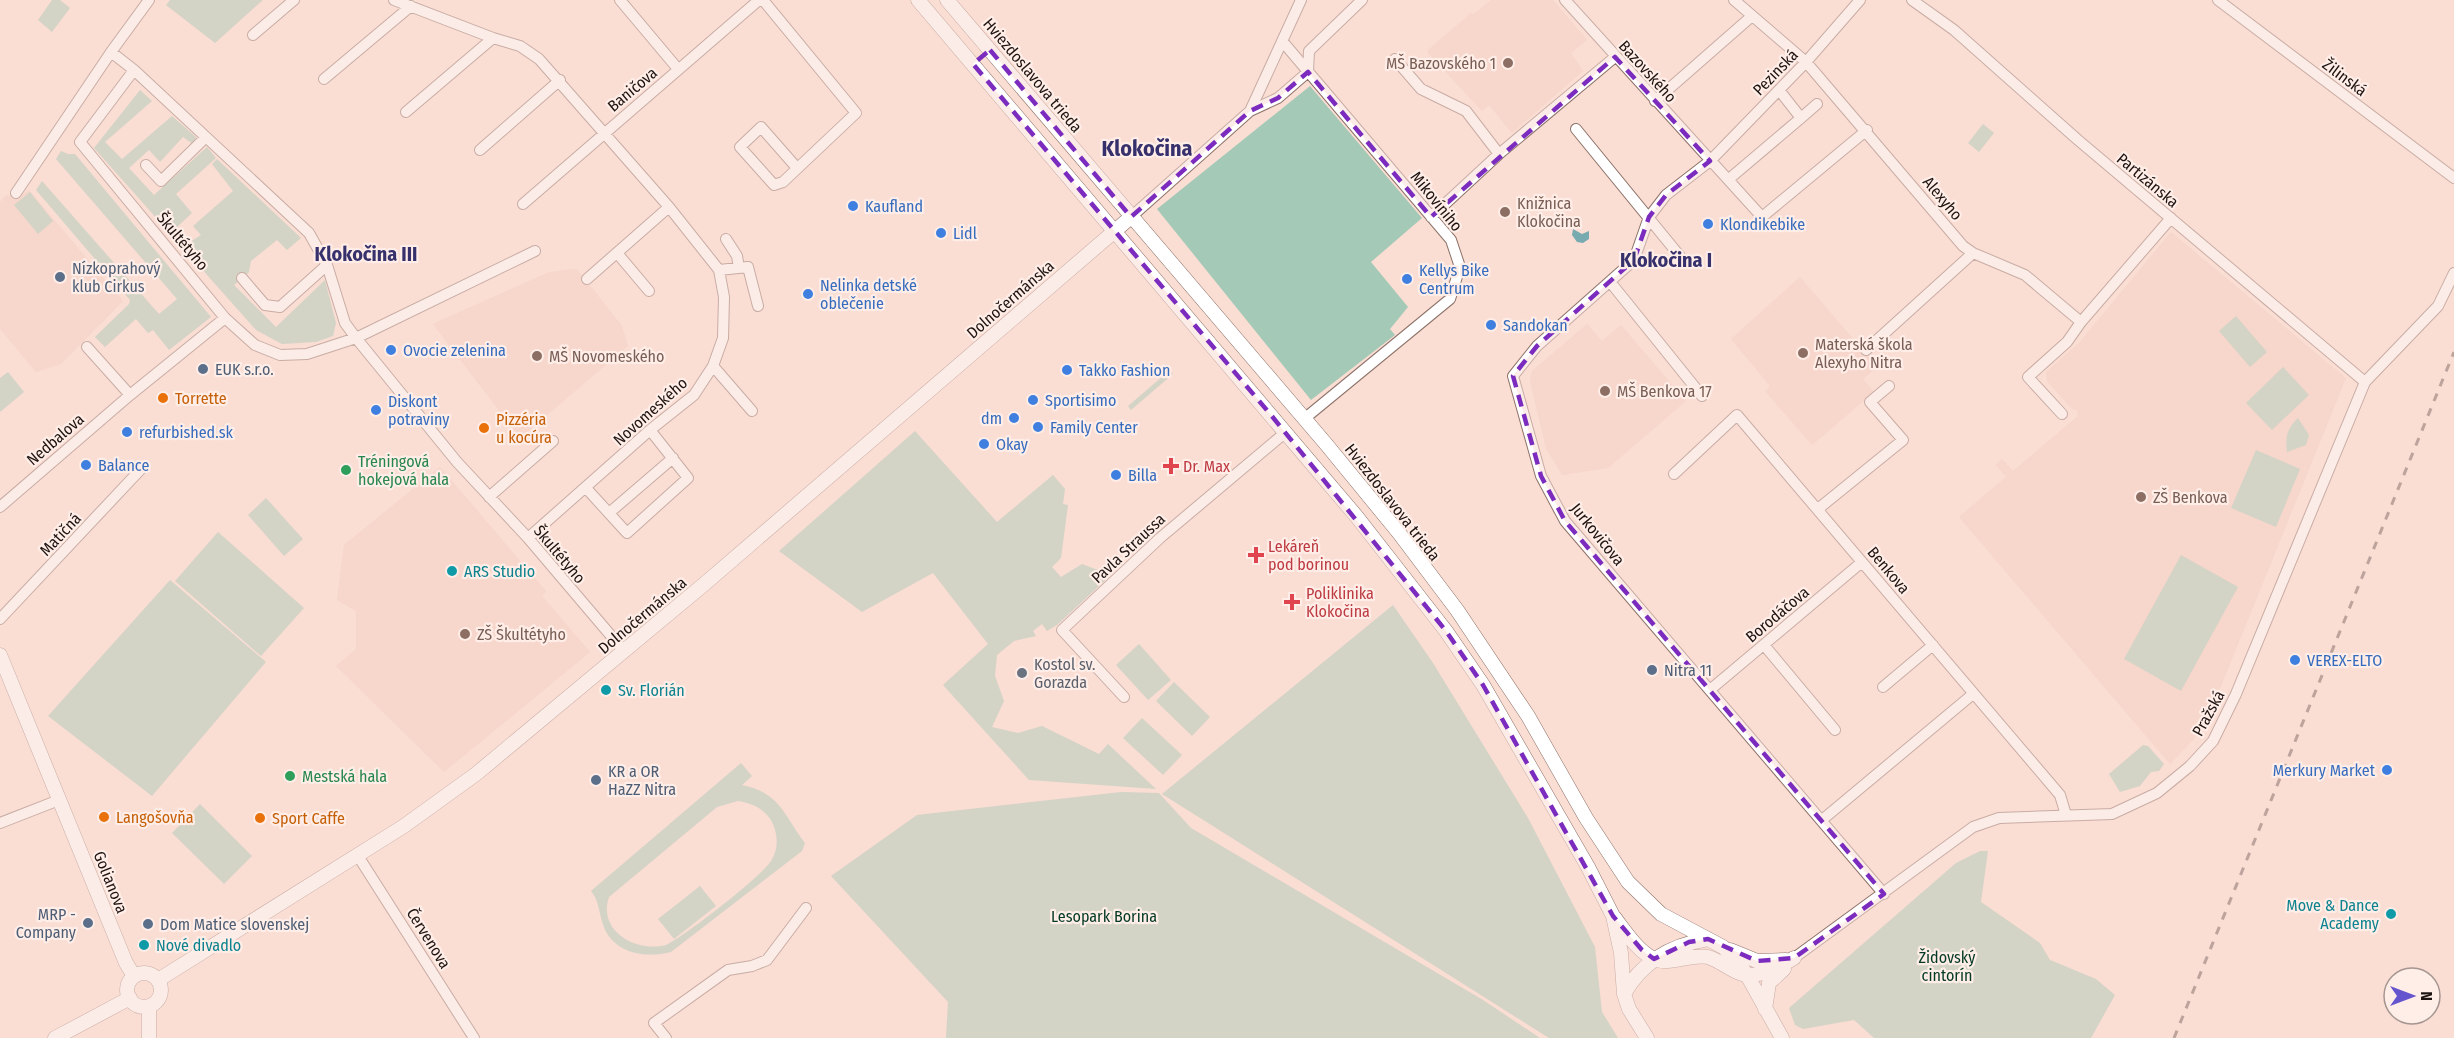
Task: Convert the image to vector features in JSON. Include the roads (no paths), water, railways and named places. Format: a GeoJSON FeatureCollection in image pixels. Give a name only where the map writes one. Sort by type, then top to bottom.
{"type":"FeatureCollection","features":[{"type":"Feature","properties":{"kind":"street"},"geometry":{"type":"LineString","coordinates":[[16,193],[149,0]]}},
{"type":"Feature","properties":{"kind":"street"},"geometry":{"type":"LineString","coordinates":[[253,35],[294,0]]}},
{"type":"Feature","properties":{"kind":"street","name":"Novomeského"},"geometry":{"type":"LineString","coordinates":[[394,0],[519,46],[539,59],[560,80],[669,207],[719,270],[724,297],[723,338],[713,366],[694,394],[528,538]]}},
{"type":"Feature","properties":{"kind":"street","name":"Baničova"},"geometry":{"type":"LineString","coordinates":[[620,0],[678,69]]}},
{"type":"Feature","properties":{"kind":"street"},"geometry":{"type":"LineString","coordinates":[[761,0],[856,113],[783,182],[774,184],[740,147],[761,128],[797,168]]}},
{"type":"Feature","properties":{"kind":"street","name":"Baničova"},"geometry":{"type":"LineString","coordinates":[[604,131],[761,0]]}},
{"type":"Feature","properties":{"kind":"street"},"geometry":{"type":"LineString","coordinates":[[918,0],[1404,574],[1483,685],[1588,867],[1612,916],[1621,953],[1624,994],[1629,1009],[1647,1038]]}},
{"type":"Feature","properties":{"kind":"street","name":"Hviezdoslavova trieda"},"geometry":{"type":"LineString","coordinates":[[946,0],[1363,488],[1457,610],[1528,716],[1586,818],[1628,882],[1661,914],[1723,947],[1747,975],[1782,1038]]}},
{"type":"Feature","properties":{"kind":"street"},"geometry":{"type":"LineString","coordinates":[[1250,111],[1301,0]]}},
{"type":"Feature","properties":{"kind":"street"},"geometry":{"type":"LineString","coordinates":[[1131,217],[1250,111],[1278,98],[1308,72],[1309,51],[1362,0]]}},
{"type":"Feature","properties":{"kind":"street","name":"Bazovského"},"geometry":{"type":"LineString","coordinates":[[1565,0],[1762,217],[1867,130]]}},
{"type":"Feature","properties":{"kind":"street","name":"Alexyho"},"geometry":{"type":"LineString","coordinates":[[1734,0],[1806,62],[1867,130],[1963,246],[1973,253],[2025,275],[2081,322]]}},
{"type":"Feature","properties":{"kind":"street","name":"Pezinská"},"geometry":{"type":"LineString","coordinates":[[1710,161],[1806,62],[1860,0]]}},
{"type":"Feature","properties":{"kind":"street","name":"Partizánska"},"geometry":{"type":"LineString","coordinates":[[1912,0],[1954,30],[2365,382]]}},
{"type":"Feature","properties":{"kind":"street","name":"Žilinská"},"geometry":{"type":"LineString","coordinates":[[2218,0],[2454,178]]}},
{"type":"Feature","properties":{"kind":"street"},"geometry":{"type":"LineString","coordinates":[[324,79],[411,6]]}},
{"type":"Feature","properties":{"kind":"street"},"geometry":{"type":"LineString","coordinates":[[1655,101],[1752,16]]}},
{"type":"Feature","properties":{"kind":"street"},"geometry":{"type":"LineString","coordinates":[[406,112],[493,38]]}},
{"type":"Feature","properties":{"kind":"street","name":"Mikovíniho"},"geometry":{"type":"LineString","coordinates":[[1283,42],[1451,240],[1460,267],[1450,299],[1305,420]]}},
{"type":"Feature","properties":{"kind":"street"},"geometry":{"type":"LineString","coordinates":[[973,64],[990,50]]}},
{"type":"Feature","properties":{"kind":"street","name":"Škultétyho"},"geometry":{"type":"LineString","coordinates":[[111,52],[134,70],[309,233],[327,265],[345,323],[356,338],[457,462],[528,538],[624,651]]}},
{"type":"Feature","properties":{"kind":"street"},"geometry":{"type":"LineString","coordinates":[[1431,217],[1499,154],[1615,57]]}},
{"type":"Feature","properties":{"kind":"street"},"geometry":{"type":"LineString","coordinates":[[1395,59],[1421,89],[1466,111],[1499,154]]}},
{"type":"Feature","properties":{"kind":"street","name":"Škultétyho"},"geometry":{"type":"LineString","coordinates":[[134,70],[80,142],[225,318],[255,345],[280,354],[308,354],[356,338],[535,251]]}},
{"type":"Feature","properties":{"kind":"street"},"geometry":{"type":"LineString","coordinates":[[480,150],[560,80]]}},
{"type":"Feature","properties":{"kind":"street"},"geometry":{"type":"LineString","coordinates":[[1779,90],[1801,118]]}},
{"type":"Feature","properties":{"kind":"street"},"geometry":{"type":"LineString","coordinates":[[1729,179],[1817,105]]}},
{"type":"Feature","properties":{"kind":"street"},"geometry":{"type":"LineString","coordinates":[[1576,129],[1683,260]]}},
{"type":"Feature","properties":{"kind":"street"},"geometry":{"type":"LineString","coordinates":[[523,204],[604,131]]}},
{"type":"Feature","properties":{"kind":"street"},"geometry":{"type":"LineString","coordinates":[[146,165],[160,181],[206,137]]}},
{"type":"Feature","properties":{"kind":"street","name":"Jurkovičova"},"geometry":{"type":"LineString","coordinates":[[1710,161],[1666,195],[1649,217],[1634,260],[1611,283],[1537,345],[1513,376],[1541,476],[1565,521],[1884,894]]}},
{"type":"Feature","properties":{"kind":"street"},"geometry":{"type":"LineString","coordinates":[[587,279],[669,207]]}},
{"type":"Feature","properties":{"kind":"street","name":"Dolnočermánska"},"geometry":{"type":"LineString","coordinates":[[158,980],[358,856],[476,774],[624,651],[1131,217]]}},
{"type":"Feature","properties":{"kind":"street"},"geometry":{"type":"LineString","coordinates":[[2062,414],[2028,377],[2067,342],[2081,322],[2171,218]]}},
{"type":"Feature","properties":{"kind":"street"},"geometry":{"type":"LineString","coordinates":[[726,239],[737,256],[739,268]]}},
{"type":"Feature","properties":{"kind":"street"},"geometry":{"type":"LineString","coordinates":[[617,253],[649,291]]}},
{"type":"Feature","properties":{"kind":"street"},"geometry":{"type":"LineString","coordinates":[[1866,350],[1973,253]]}},
{"type":"Feature","properties":{"kind":"street"},"geometry":{"type":"LineString","coordinates":[[242,278],[266,305],[280,307],[327,265]]}},
{"type":"Feature","properties":{"kind":"street"},"geometry":{"type":"LineString","coordinates":[[719,270],[748,267],[758,306]]}},
{"type":"Feature","properties":{"kind":"street","name":"Pražská"},"geometry":{"type":"LineString","coordinates":[[1794,958],[1973,827],[1999,818],[2112,814],[2157,793],[2190,766],[2213,741],[2236,694],[2365,382],[2438,306],[2454,273]]}},
{"type":"Feature","properties":{"kind":"street"},"geometry":{"type":"LineString","coordinates":[[1611,283],[1702,396]]}},
{"type":"Feature","properties":{"kind":"street","name":"Nedbalova"},"geometry":{"type":"LineString","coordinates":[[2,505],[130,394],[225,318]]}},
{"type":"Feature","properties":{"kind":"street"},"geometry":{"type":"LineString","coordinates":[[87,347],[130,394]]}},
{"type":"Feature","properties":{"kind":"street"},"geometry":{"type":"LineString","coordinates":[[713,366],[752,411]]}},
{"type":"Feature","properties":{"kind":"street"},"geometry":{"type":"LineString","coordinates":[[1818,509],[1903,440],[1870,402],[1889,386]]}},
{"type":"Feature","properties":{"kind":"street","name":"Benkova"},"geometry":{"type":"LineString","coordinates":[[1674,474],[1737,415],[2060,795],[2066,815]]}},
{"type":"Feature","properties":{"kind":"street"},"geometry":{"type":"LineString","coordinates":[[1286,432],[1305,420]]}},
{"type":"Feature","properties":{"kind":"street"},"geometry":{"type":"LineString","coordinates":[[586,488],[627,533],[688,478],[650,430]]}},
{"type":"Feature","properties":{"kind":"street","name":"Pavla Straussa"},"geometry":{"type":"LineString","coordinates":[[1124,697],[1062,630],[1160,537],[1286,432]]}},
{"type":"Feature","properties":{"kind":"street"},"geometry":{"type":"LineString","coordinates":[[489,497],[552,441]]}},
{"type":"Feature","properties":{"kind":"street"},"geometry":{"type":"LineString","coordinates":[[609,513],[673,458]]}},
{"type":"Feature","properties":{"kind":"street","name":"Matičná"},"geometry":{"type":"LineString","coordinates":[[0,619],[141,469]]}},
{"type":"Feature","properties":{"kind":"street","name":"Borodáčova"},"geometry":{"type":"LineString","coordinates":[[1711,689],[1862,562]]}},
{"type":"Feature","properties":{"kind":"street"},"geometry":{"type":"LineString","coordinates":[[1764,645],[1835,730]]}},
{"type":"Feature","properties":{"kind":"street"},"geometry":{"type":"LineString","coordinates":[[1882,687],[1933,645]]}},
{"type":"Feature","properties":{"kind":"street","name":"Golianova"},"geometry":{"type":"LineString","coordinates":[[0,655],[126,963],[134,976]]}},
{"type":"Feature","properties":{"kind":"street"},"geometry":{"type":"LineString","coordinates":[[1822,820],[1973,694]]}},
{"type":"Feature","properties":{"kind":"street"},"geometry":{"type":"LineString","coordinates":[[0,823],[59,800]]}},
{"type":"Feature","properties":{"kind":"street","name":"Červenova"},"geometry":{"type":"LineString","coordinates":[[358,856],[474,1038]]}},
{"type":"Feature","properties":{"kind":"street"},"geometry":{"type":"LineString","coordinates":[[666,1038],[654,1023],[728,970],[753,966],[766,960],[806,908]]}},
{"type":"Feature","properties":{"kind":"street"},"geometry":{"type":"LineString","coordinates":[[1612,916],[1642,950],[1654,959],[1665,961],[1707,957],[1747,975],[1767,973],[1794,958]]}},
{"type":"Feature","properties":{"kind":"street"},"geometry":{"type":"LineString","coordinates":[[1624,994],[1634,976],[1654,959],[1689,942],[1708,939]]}},
{"type":"Feature","properties":{"kind":"street"},"geometry":{"type":"LineString","coordinates":[[1723,947],[1757,961],[1794,958]]}},
{"type":"Feature","properties":{"kind":"street"},"geometry":{"type":"LineString","coordinates":[[1765,1011],[1769,983],[1794,958]]}},
{"type":"Feature","properties":{"kind":"street"},"geometry":{"type":"LineString","coordinates":[[149,1006],[140,1006],[130,999],[128,987],[134,976],[147,973],[158,980],[161,994],[149,1006],[149,1038]]}},
{"type":"Feature","properties":{"kind":"street"},"geometry":{"type":"LineString","coordinates":[[55,1038],[130,999]]}},
{"type":"Feature","properties":{"kind":"water"},"geometry":{"type":"Polygon","coordinates":[[[1573,229],[1582,234],[1589,231],[1589,239],[1583,243],[1577,242],[1572,235],[1573,229]]]}},
{"type":"Feature","properties":{"kind":"railway"},"geometry":{"type":"LineString","coordinates":[[2174,1038],[2454,352]]}},
{"type":"Feature","properties":{"kind":"place","name":"MŠ Bazovského 1"},"geometry":{"type":"Point","coordinates":[1508,63]}},
{"type":"Feature","properties":{"kind":"place","name":"Kaufland"},"geometry":{"type":"Point","coordinates":[853,206]}},
{"type":"Feature","properties":{"kind":"place","name":"Knižnica Klokočina"},"geometry":{"type":"Point","coordinates":[1505,212]}},
{"type":"Feature","properties":{"kind":"place","name":"Klondikebike"},"geometry":{"type":"Point","coordinates":[1708,224]}},
{"type":"Feature","properties":{"kind":"place","name":"Lidl"},"geometry":{"type":"Point","coordinates":[941,233]}},
{"type":"Feature","properties":{"kind":"place","name":"Nízkoprahový klub Cirkus"},"geometry":{"type":"Point","coordinates":[60,277]}},
{"type":"Feature","properties":{"kind":"place","name":"Kellys Bike Centrum"},"geometry":{"type":"Point","coordinates":[1407,279]}},
{"type":"Feature","properties":{"kind":"place","name":"Nelinka detské oblečenie"},"geometry":{"type":"Point","coordinates":[808,294]}},
{"type":"Feature","properties":{"kind":"place","name":"Sandokan"},"geometry":{"type":"Point","coordinates":[1491,325]}},
{"type":"Feature","properties":{"kind":"place","name":"Ovocie zelenina"},"geometry":{"type":"Point","coordinates":[391,350]}},
{"type":"Feature","properties":{"kind":"place","name":"Materská škola Alexyho Nitra"},"geometry":{"type":"Point","coordinates":[1803,353]}},
{"type":"Feature","properties":{"kind":"place","name":"MŠ Novomeského"},"geometry":{"type":"Point","coordinates":[537,356]}},
{"type":"Feature","properties":{"kind":"place","name":"EUK s.r.o."},"geometry":{"type":"Point","coordinates":[203,369]}},
{"type":"Feature","properties":{"kind":"place","name":"Takko Fashion"},"geometry":{"type":"Point","coordinates":[1067,370]}},
{"type":"Feature","properties":{"kind":"place","name":"MŠ Benkova 17"},"geometry":{"type":"Point","coordinates":[1605,391]}},
{"type":"Feature","properties":{"kind":"place","name":"Torrette"},"geometry":{"type":"Point","coordinates":[163,398]}},
{"type":"Feature","properties":{"kind":"place","name":"Sportisimo"},"geometry":{"type":"Point","coordinates":[1033,400]}},
{"type":"Feature","properties":{"kind":"place","name":"Diskont potraviny"},"geometry":{"type":"Point","coordinates":[376,410]}},
{"type":"Feature","properties":{"kind":"place","name":"dm"},"geometry":{"type":"Point","coordinates":[1014,418]}},
{"type":"Feature","properties":{"kind":"place","name":"Family Center"},"geometry":{"type":"Point","coordinates":[1038,427]}},
{"type":"Feature","properties":{"kind":"place","name":"Pizzéria u kocúra"},"geometry":{"type":"Point","coordinates":[484,428]}},
{"type":"Feature","properties":{"kind":"place","name":"refurbished.sk"},"geometry":{"type":"Point","coordinates":[127,432]}},
{"type":"Feature","properties":{"kind":"place","name":"Okay"},"geometry":{"type":"Point","coordinates":[984,444]}},
{"type":"Feature","properties":{"kind":"place","name":"Balance"},"geometry":{"type":"Point","coordinates":[86,465]}},
{"type":"Feature","properties":{"kind":"place","name":"Dr. Max"},"geometry":{"type":"Point","coordinates":[1171,466]}},
{"type":"Feature","properties":{"kind":"place","name":"Tréningová hokejová hala"},"geometry":{"type":"Point","coordinates":[346,470]}},
{"type":"Feature","properties":{"kind":"place","name":"Billa"},"geometry":{"type":"Point","coordinates":[1116,475]}},
{"type":"Feature","properties":{"kind":"place","name":"ZŠ Benkova"},"geometry":{"type":"Point","coordinates":[2141,497]}},
{"type":"Feature","properties":{"kind":"place","name":"Lekáreň pod borinou"},"geometry":{"type":"Point","coordinates":[1256,555]}},
{"type":"Feature","properties":{"kind":"place","name":"ARS Studio"},"geometry":{"type":"Point","coordinates":[452,571]}},
{"type":"Feature","properties":{"kind":"place","name":"Poliklinika Klokočina"},"geometry":{"type":"Point","coordinates":[1292,602]}},
{"type":"Feature","properties":{"kind":"place","name":"ZŠ Škultétyho"},"geometry":{"type":"Point","coordinates":[465,634]}},
{"type":"Feature","properties":{"kind":"place","name":"VEREX-ELTO"},"geometry":{"type":"Point","coordinates":[2295,660]}},
{"type":"Feature","properties":{"kind":"place","name":"Nitra 11"},"geometry":{"type":"Point","coordinates":[1652,670]}},
{"type":"Feature","properties":{"kind":"place","name":"Kostol sv. Gorazda"},"geometry":{"type":"Point","coordinates":[1022,673]}},
{"type":"Feature","properties":{"kind":"place","name":"Sv. Florián"},"geometry":{"type":"Point","coordinates":[606,690]}},
{"type":"Feature","properties":{"kind":"place","name":"Merkury Market"},"geometry":{"type":"Point","coordinates":[2387,770]}},
{"type":"Feature","properties":{"kind":"place","name":"Mestská hala"},"geometry":{"type":"Point","coordinates":[290,776]}},
{"type":"Feature","properties":{"kind":"place","name":"KR a OR HaZZ Nitra"},"geometry":{"type":"Point","coordinates":[596,780]}},
{"type":"Feature","properties":{"kind":"place","name":"Langošovňa"},"geometry":{"type":"Point","coordinates":[104,817]}},
{"type":"Feature","properties":{"kind":"place","name":"Sport Caffe"},"geometry":{"type":"Point","coordinates":[260,818]}},
{"type":"Feature","properties":{"kind":"place","name":"Move & Dance Academy"},"geometry":{"type":"Point","coordinates":[2391,914]}},
{"type":"Feature","properties":{"kind":"place","name":"MRP - Company"},"geometry":{"type":"Point","coordinates":[88,923]}},
{"type":"Feature","properties":{"kind":"place","name":"Dom Matice slovenskej"},"geometry":{"type":"Point","coordinates":[148,924]}},
{"type":"Feature","properties":{"kind":"place","name":"Nové divadlo"},"geometry":{"type":"Point","coordinates":[144,945]}},
{"type":"Feature","properties":{"kind":"district","name":"Klokočina"},"geometry":{"type":"Point","coordinates":[1147,148]}},
{"type":"Feature","properties":{"kind":"district","name":"Klokočina III"},"geometry":{"type":"Point","coordinates":[366,254]}},
{"type":"Feature","properties":{"kind":"district","name":"Klokočina I"},"geometry":{"type":"Point","coordinates":[1666,260]}},
{"type":"Feature","properties":{"kind":"park label","name":"Lesopark Borina"},"geometry":{"type":"Point","coordinates":[1104,916]}},
{"type":"Feature","properties":{"kind":"park label","name":"Židovský cintorín"},"geometry":{"type":"Point","coordinates":[1947,966]}}]}
